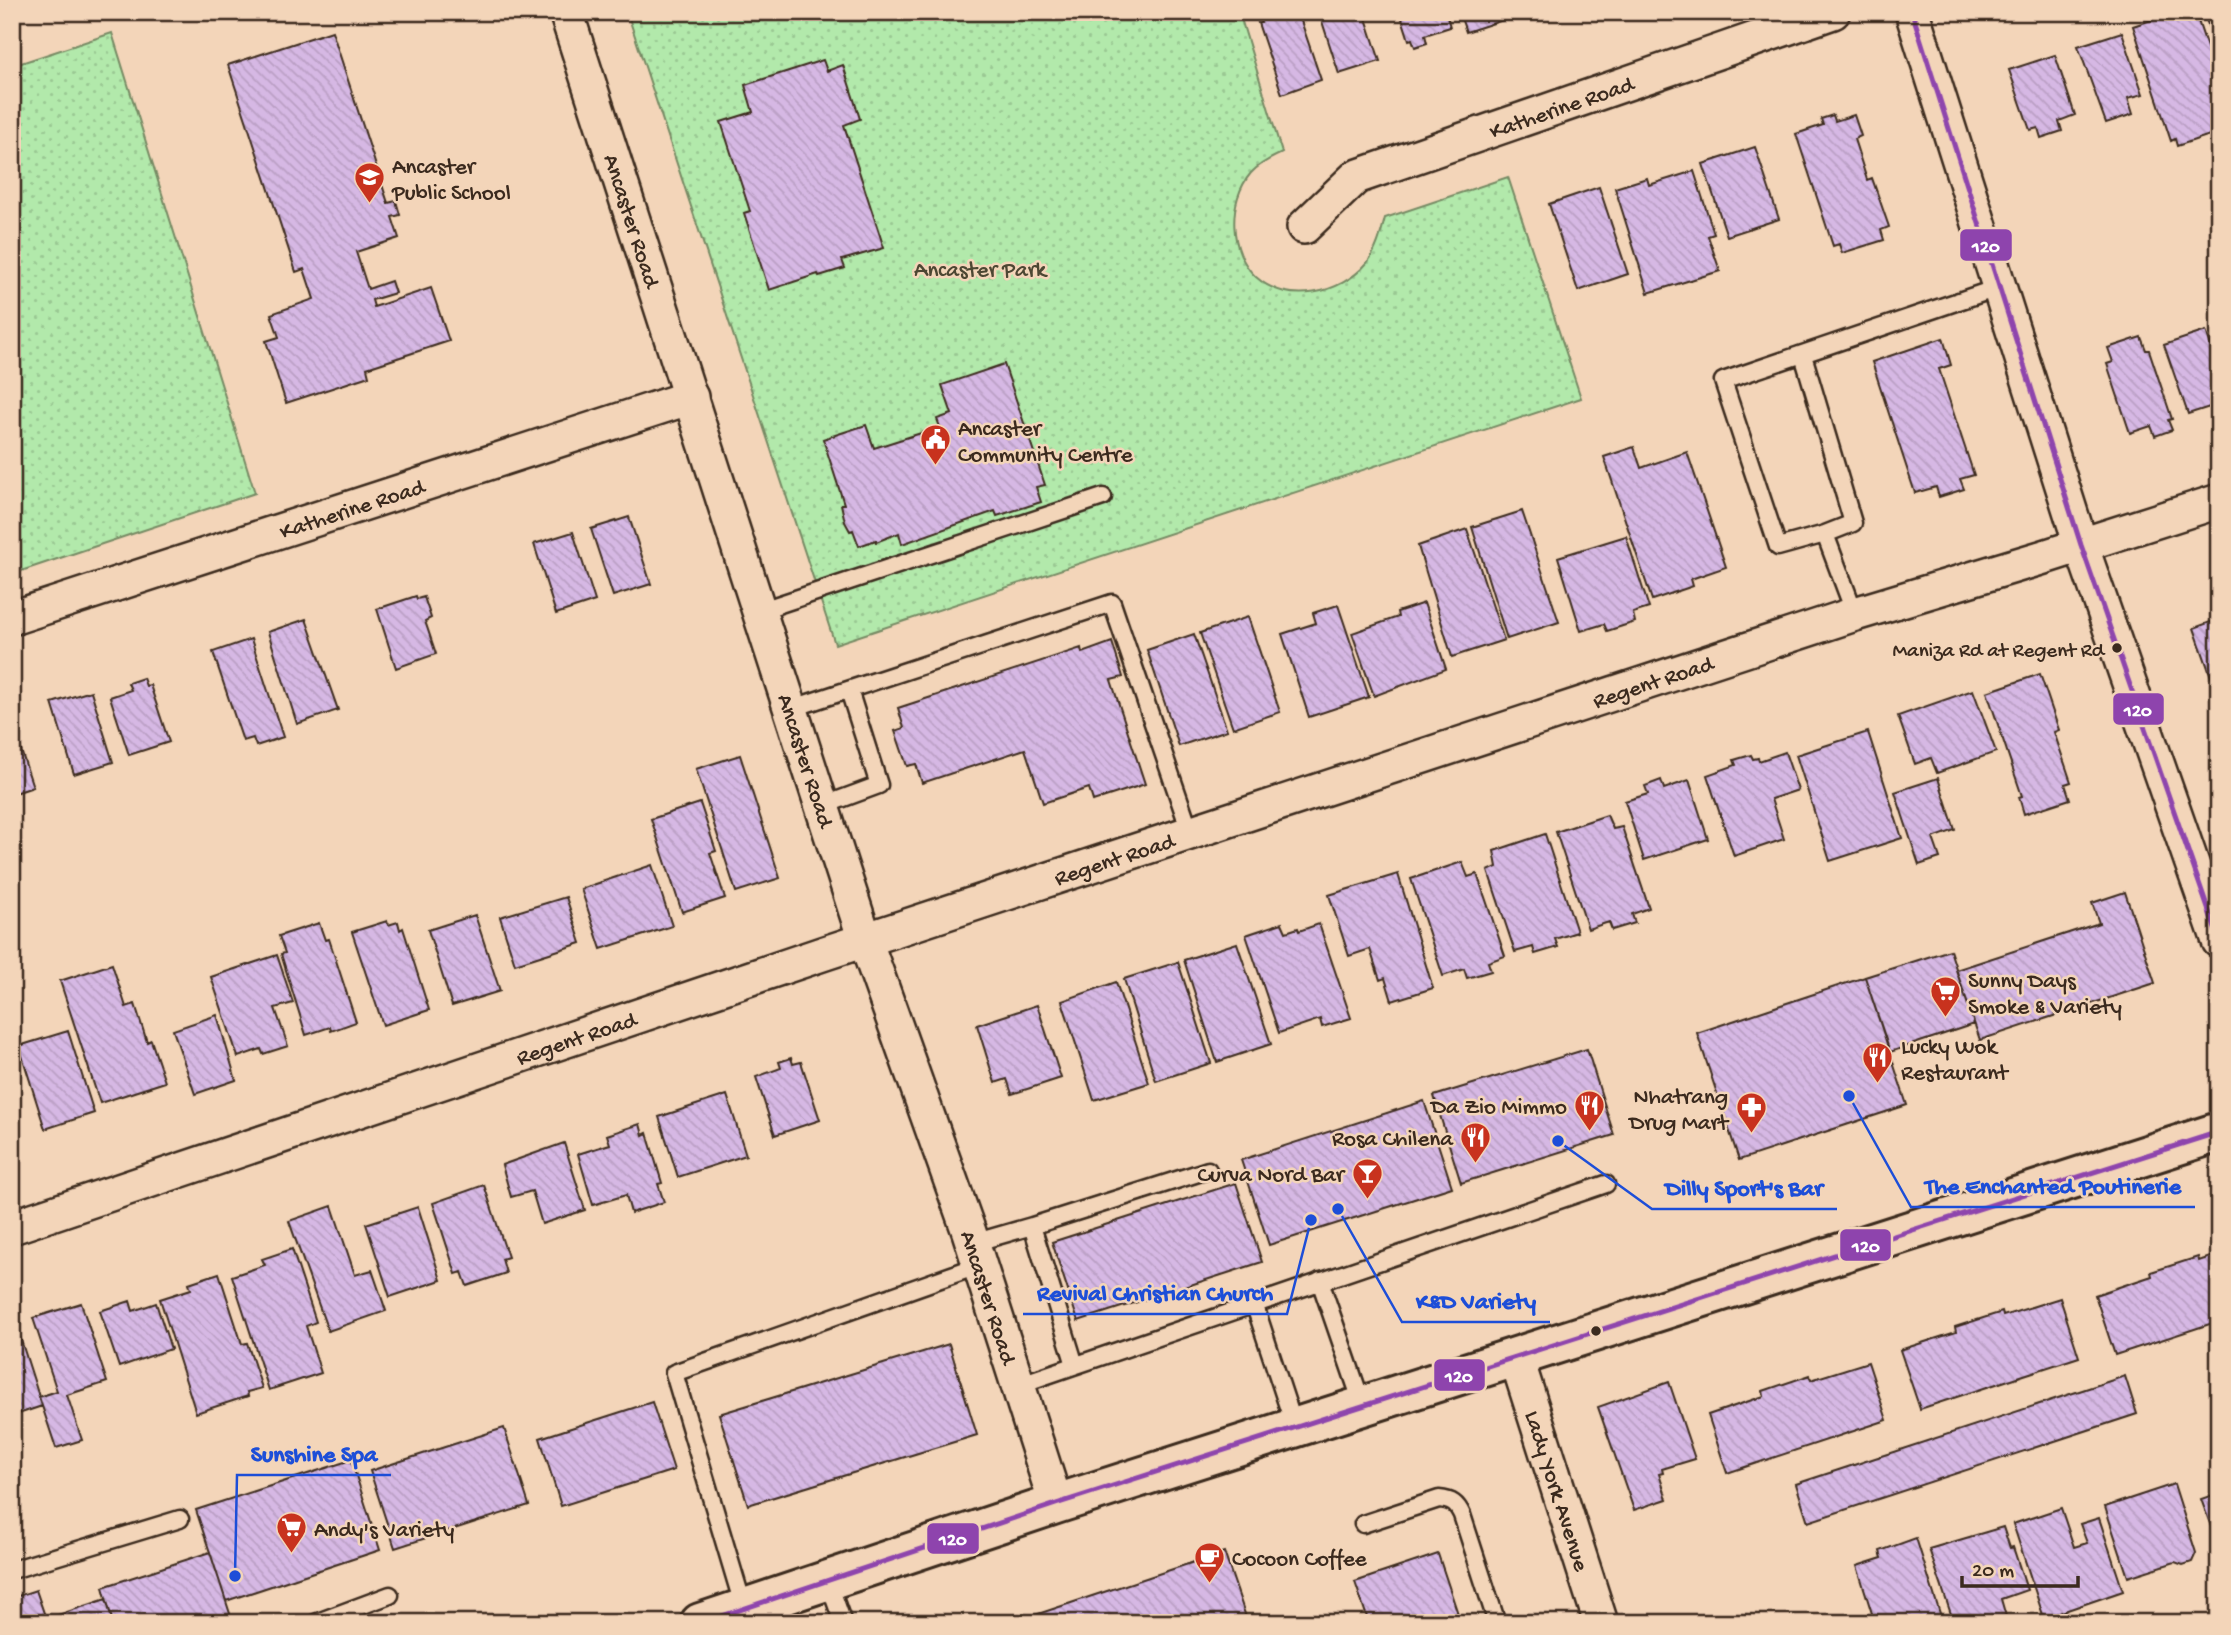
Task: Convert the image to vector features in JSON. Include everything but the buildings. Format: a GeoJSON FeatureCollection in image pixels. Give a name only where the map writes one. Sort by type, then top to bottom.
{"type":"FeatureCollection","features":[{"type":"Feature","properties":{"kind":"main road"},"geometry":{"type":"LineString","coordinates":[[700,1623],[1056,1504],[2219,1132]]}},
{"type":"Feature","properties":{"kind":"street","name":"Ancaster Road"},"geometry":{"type":"LineString","coordinates":[[566,12],[865,940],[976,1254],[1056,1504]]}},
{"type":"Feature","properties":{"kind":"street","name":"Katherine Road"},"geometry":{"type":"LineString","coordinates":[[1304,227],[1356,177],[1833,12]]}},
{"type":"Feature","properties":{"kind":"street"},"geometry":{"type":"LineString","coordinates":[[1912,12],[2081,545],[2219,941]]}},
{"type":"Feature","properties":{"kind":"street","name":"Katherine Road"},"geometry":{"type":"LineString","coordinates":[[12,618],[691,397]]}},
{"type":"Feature","properties":{"kind":"street","name":"Regent Road"},"geometry":{"type":"LineString","coordinates":[[12,1227],[865,940],[1855,614],[2219,500]]}},
{"type":"Feature","properties":{"kind":"street","name":"Lady York Avenue"},"geometry":{"type":"LineString","coordinates":[[1516,1357],[1601,1623]]}},
{"type":"Feature","properties":{"kind":"lane"},"geometry":{"type":"LineString","coordinates":[[1803,355],[1853,523],[1778,547],[1723,381],[2000,287]]}},
{"type":"Feature","properties":{"kind":"lane"},"geometry":{"type":"LineString","coordinates":[[759,611],[1103,497]]}},
{"type":"Feature","properties":{"kind":"lane"},"geometry":{"type":"LineString","coordinates":[[1825,534],[1855,614]]}},
{"type":"Feature","properties":{"kind":"lane"},"geometry":{"type":"LineString","coordinates":[[790,709],[1112,603],[1191,834]]}},
{"type":"Feature","properties":{"kind":"lane"},"geometry":{"type":"LineString","coordinates":[[822,807],[879,785],[849,690]]}},
{"type":"Feature","properties":{"kind":"lane"},"geometry":{"type":"LineString","coordinates":[[744,1608],[674,1373],[976,1254],[1032,1226],[1208,1170]]}},
{"type":"Feature","properties":{"kind":"lane"},"geometry":{"type":"LineString","coordinates":[[1018,1385],[1606,1184]]}},
{"type":"Feature","properties":{"kind":"lane"},"geometry":{"type":"LineString","coordinates":[[1032,1226],[1075,1365]]}},
{"type":"Feature","properties":{"kind":"lane"},"geometry":{"type":"LineString","coordinates":[[1320,1281],[1363,1406]]}},
{"type":"Feature","properties":{"kind":"lane"},"geometry":{"type":"LineString","coordinates":[[1254,1303],[1295,1428]]}},
{"type":"Feature","properties":{"kind":"lane"},"geometry":{"type":"LineString","coordinates":[[1363,1524],[1439,1499],[1449,1500],[1458,1506],[1497,1623]]}},
{"type":"Feature","properties":{"kind":"lane"},"geometry":{"type":"LineString","coordinates":[[12,1570],[180,1519]]}},
{"type":"Feature","properties":{"kind":"lane"},"geometry":{"type":"LineString","coordinates":[[828,1581],[843,1623]]}},
{"type":"Feature","properties":{"kind":"lane"},"geometry":{"type":"LineString","coordinates":[[315,1623],[390,1595]]}},
{"type":"Feature","properties":{"kind":"green space","name":"Ancaster Park"},"geometry":{"type":"Polygon","coordinates":[[[627,12],[1239,12],[1282,153],[1251,173],[1238,198],[1234,226],[1240,254],[1247,267],[1269,286],[1283,291],[1298,293],[1329,289],[1356,274],[1367,263],[1376,247],[1385,218],[1508,177],[1581,398],[835,644],[627,12]]]}},
{"type":"Feature","properties":{"kind":"green space"},"geometry":{"type":"Polygon","coordinates":[[[112,33],[255,493],[12,574],[12,66],[112,33]]]}},
{"type":"Feature","properties":{"kind":"transit line","name":"120"},"geometry":{"type":"LineString","coordinates":[[1912,12],[2081,545],[2219,940]]}},
{"type":"Feature","properties":{"kind":"transit line","name":"120"},"geometry":{"type":"LineString","coordinates":[[701,1623],[1056,1504],[2219,1132]]}},
{"type":"Feature","properties":{"kind":"place","name":"Ancaster Public School"},"geometry":{"type":"Point","coordinates":[369,205]}},
{"type":"Feature","properties":{"kind":"place","name":"Ancaster Community Centre"},"geometry":{"type":"Point","coordinates":[935,467]}},
{"type":"Feature","properties":{"kind":"place","name":"Maniza Rd at Regent Rd"},"geometry":{"type":"Point","coordinates":[2117,648]}},
{"type":"Feature","properties":{"kind":"place","name":"Sunny Days Smoke & Variety"},"geometry":{"type":"Point","coordinates":[1945,1019]}},
{"type":"Feature","properties":{"kind":"place","name":"Lucky Wok Restaurant"},"geometry":{"type":"Point","coordinates":[1878,1085]}},
{"type":"Feature","properties":{"kind":"place","name":"The Enchanted Poutinerie"},"geometry":{"type":"Point","coordinates":[1849,1096]}},
{"type":"Feature","properties":{"kind":"place","name":"Da Zio Mimmo"},"geometry":{"type":"Point","coordinates":[1590,1132]}},
{"type":"Feature","properties":{"kind":"place","name":"Nhatrang Drug Mart"},"geometry":{"type":"Point","coordinates":[1751,1135]}},
{"type":"Feature","properties":{"kind":"place","name":"Dilly Sport's Bar"},"geometry":{"type":"Point","coordinates":[1558,1141]}},
{"type":"Feature","properties":{"kind":"place","name":"Rosa Chilena"},"geometry":{"type":"Point","coordinates":[1476,1164]}},
{"type":"Feature","properties":{"kind":"place","name":"Curva Nord Bar"},"geometry":{"type":"Point","coordinates":[1367,1200]}},
{"type":"Feature","properties":{"kind":"place","name":"K&D Variety"},"geometry":{"type":"Point","coordinates":[1338,1209]}},
{"type":"Feature","properties":{"kind":"place","name":"Revival Christian Church"},"geometry":{"type":"Point","coordinates":[1311,1220]}},
{"type":"Feature","properties":{"kind":"place","name":"Andy's Variety"},"geometry":{"type":"Point","coordinates":[291,1555]}},
{"type":"Feature","properties":{"kind":"place","name":"Sunshine Spa"},"geometry":{"type":"Point","coordinates":[235,1576]}},
{"type":"Feature","properties":{"kind":"place","name":"Cocoon Coffee"},"geometry":{"type":"Point","coordinates":[1209,1584]}}]}
